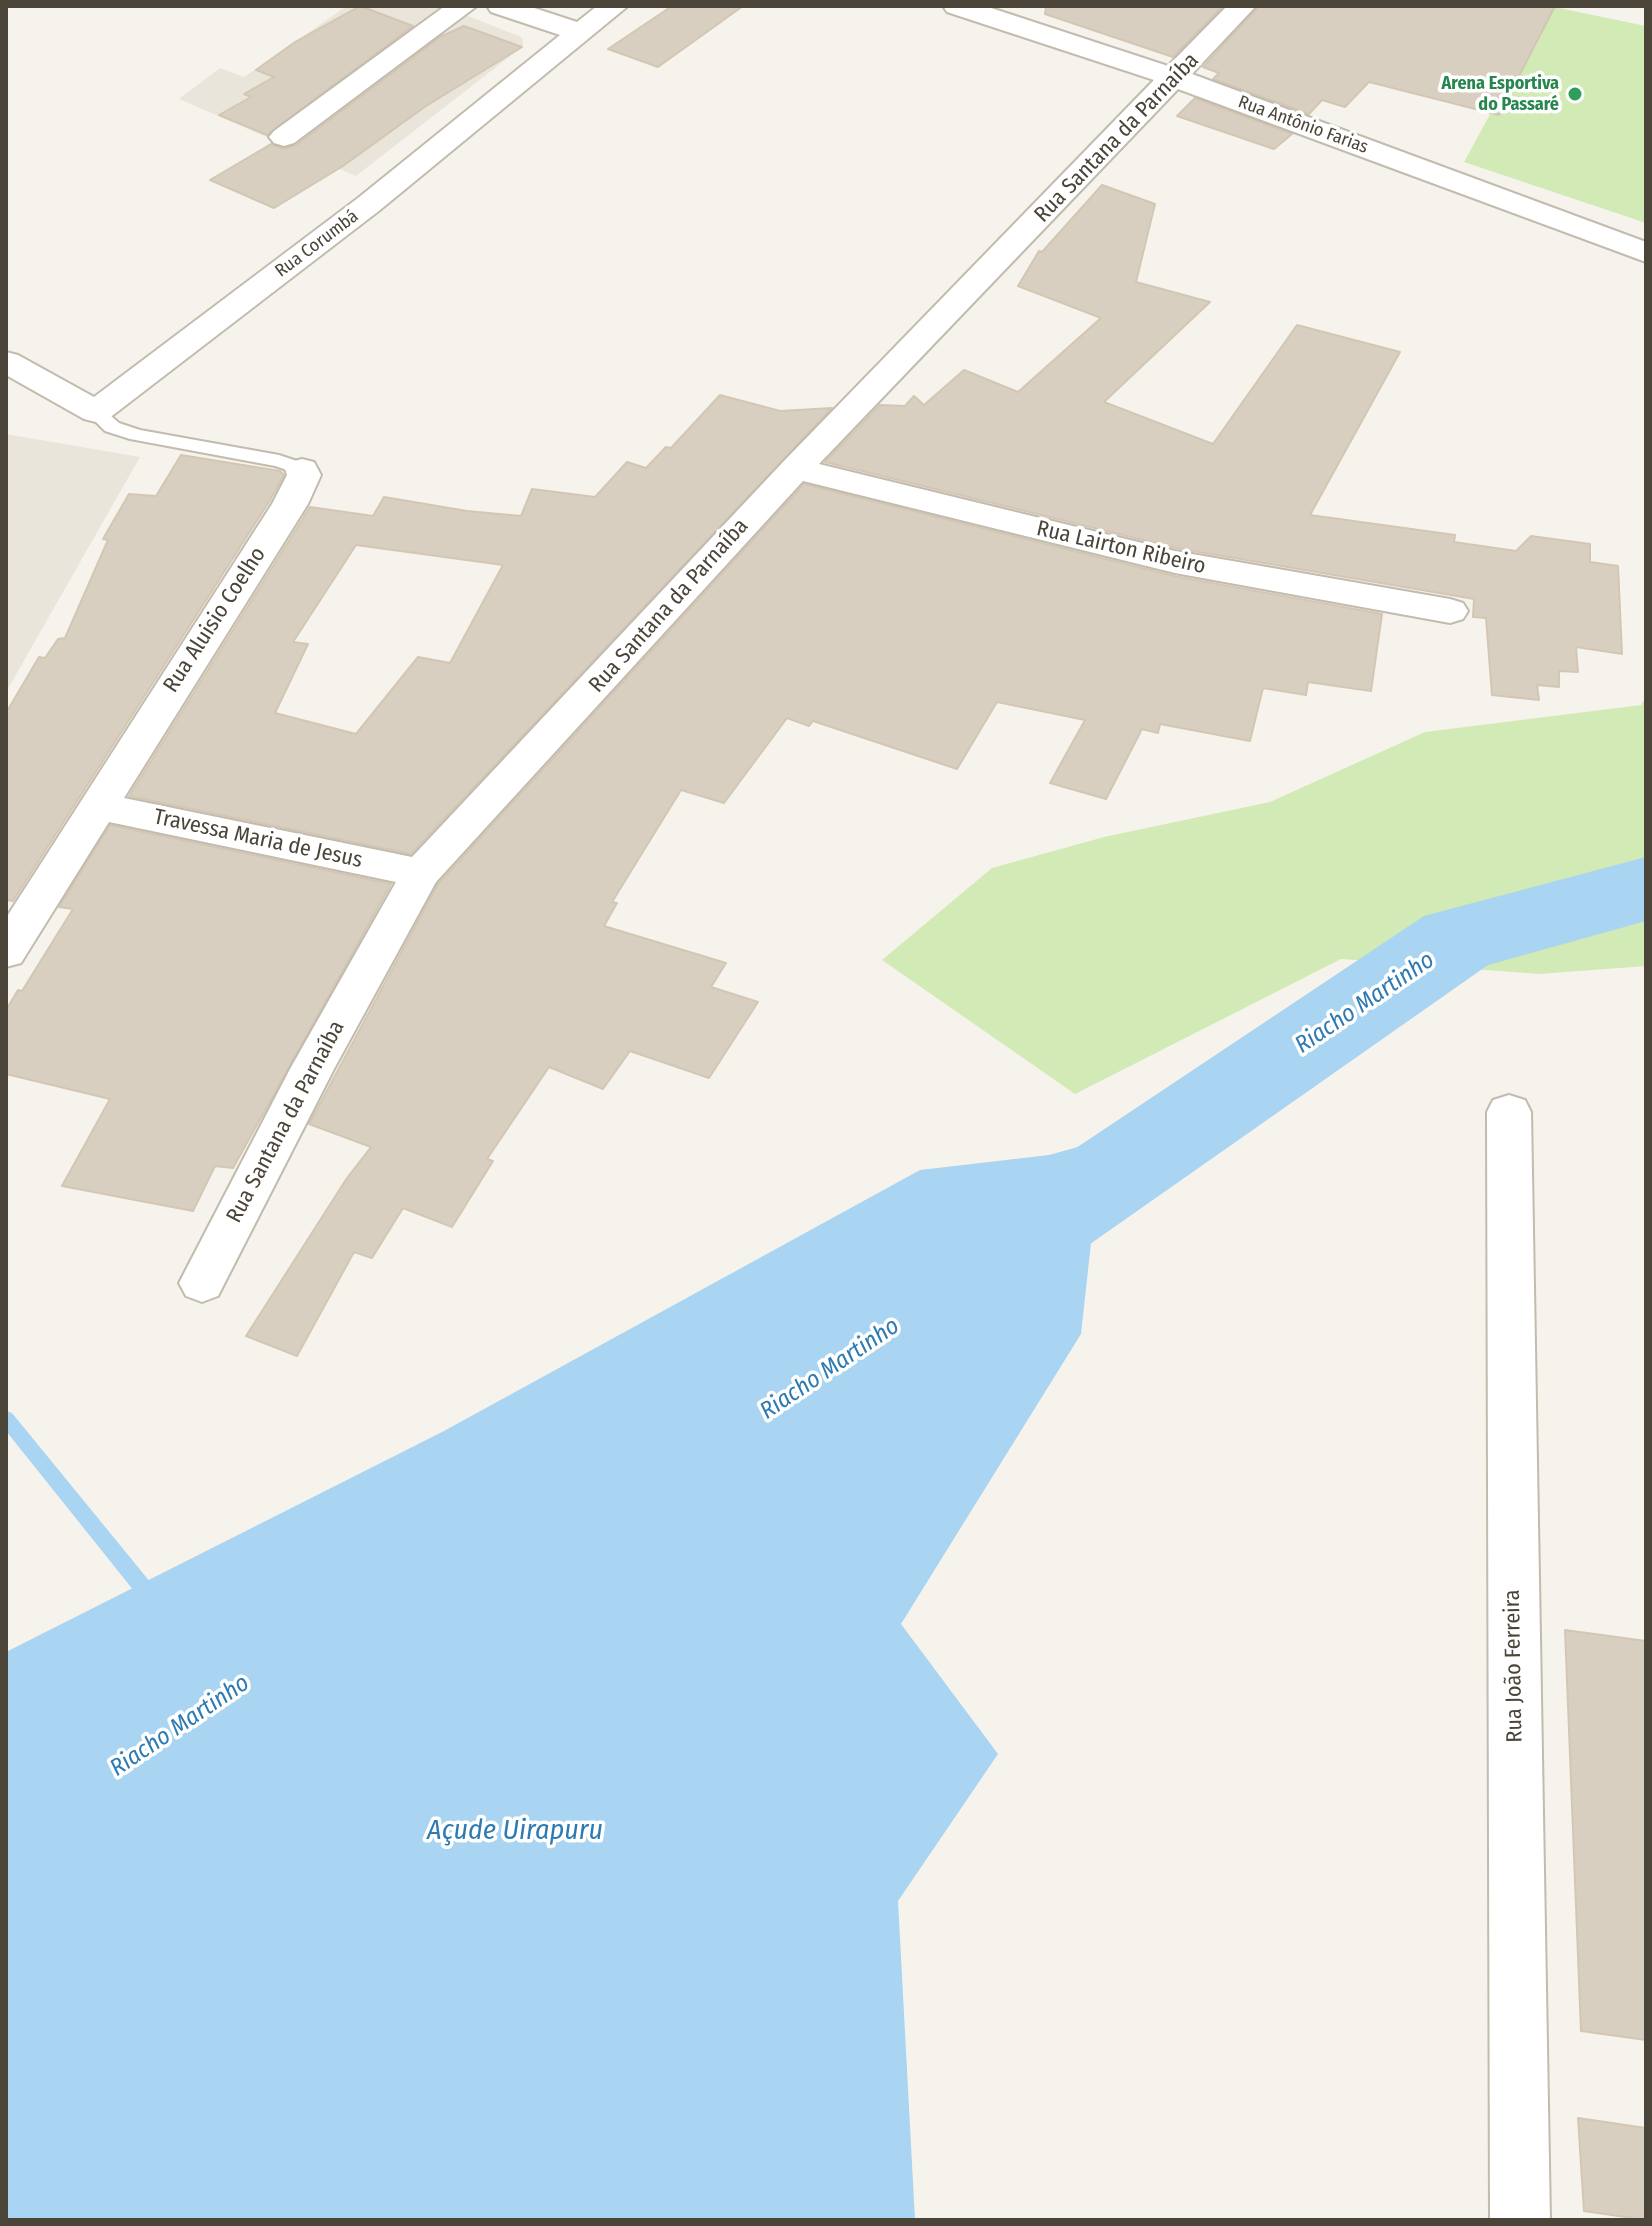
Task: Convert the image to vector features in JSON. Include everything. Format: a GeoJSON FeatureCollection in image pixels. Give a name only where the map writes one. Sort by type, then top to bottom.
{"type":"FeatureCollection","features":[{"type":"Feature","properties":{"kind":"street"},"geometry":{"type":"LineString","coordinates":[[284,137],[463,6]]}},
{"type":"Feature","properties":{"kind":"street"},"geometry":{"type":"LineString","coordinates":[[501,6],[581,33]]}},
{"type":"Feature","properties":{"kind":"street","name":"Rua Corumbá"},"geometry":{"type":"LineString","coordinates":[[96,412],[369,204],[614,6]]}},
{"type":"Feature","properties":{"kind":"street","name":"Rua Antônio Farias"},"geometry":{"type":"LineString","coordinates":[[957,6],[1176,78],[1646,253]]}},
{"type":"Feature","properties":{"kind":"street","name":"Rua Santana da Parnaíba"},"geometry":{"type":"LineString","coordinates":[[202,1283],[312,1069],[421,873],[795,469],[1176,78],[1242,6]]}},
{"type":"Feature","properties":{"kind":"street"},"geometry":{"type":"LineString","coordinates":[[6,362],[96,412]]}},
{"type":"Feature","properties":{"kind":"street","name":"Rua Aluisio Coelho"},"geometry":{"type":"LineString","coordinates":[[6,952],[290,504],[304,475],[302,469]]}},
{"type":"Feature","properties":{"kind":"street","name":"Rua Lairton Ribeiro"},"geometry":{"type":"LineString","coordinates":[[795,469],[1175,562],[1450,611]]}},
{"type":"Feature","properties":{"kind":"street","name":"Travessa Maria de Jesus"},"geometry":{"type":"LineString","coordinates":[[96,806],[421,873]]}},
{"type":"Feature","properties":{"kind":"street","name":"Rua João Ferreira"},"geometry":{"type":"LineString","coordinates":[[1509,1112],[1520,2220]]}},
{"type":"Feature","properties":{"kind":"lane","name":"Rua Aluisio Coelho"},"geometry":{"type":"LineString","coordinates":[[96,412],[112,427],[137,435],[279,461],[302,469]]}},
{"type":"Feature","properties":{"kind":"shaded area"},"geometry":{"type":"Polygon","coordinates":[[[347,6],[443,6],[521,37],[522,47],[356,176],[179,99],[220,68],[244,77],[347,6]]]}},
{"type":"Feature","properties":{"kind":"shaded area"},"geometry":{"type":"Polygon","coordinates":[[[6,434],[140,457],[6,692],[6,434]]]}},
{"type":"Feature","properties":{"kind":"green space","name":"Arena Esportiva do Passaré"},"geometry":{"type":"Polygon","coordinates":[[[1554,7],[1646,26],[1646,223],[1464,162],[1518,63],[1554,7]]]}},
{"type":"Feature","properties":{"kind":"green space"},"geometry":{"type":"Polygon","coordinates":[[[1646,696],[1646,966],[1539,974],[1341,959],[1075,1094],[882,960],[992,868],[1104,837],[1270,802],[1425,732],[1641,705],[1646,696]]]}},
{"type":"Feature","properties":{"kind":"water","name":"Açude Uirapuru"},"geometry":{"type":"Polygon","coordinates":[[[1168,1122],[1092,1234],[1081,1334],[901,1624],[998,1754],[898,1901],[915,2220],[6,2220],[6,1652],[444,1431],[920,1170],[1049,1155],[1168,1122]]]}},
{"type":"Feature","properties":{"kind":"building"},"geometry":{"type":"Polygon","coordinates":[[[360,6],[413,26],[267,135],[219,115],[251,97],[244,94],[274,77],[256,70],[295,42],[360,6]]]}},
{"type":"Feature","properties":{"kind":"building"},"geometry":{"type":"Polygon","coordinates":[[[672,6],[743,6],[658,67],[608,49],[672,6]]]}},
{"type":"Feature","properties":{"kind":"building"},"geometry":{"type":"Polygon","coordinates":[[[1046,6],[1223,6],[1173,57],[1045,14],[1046,6]]]}},
{"type":"Feature","properties":{"kind":"building"},"geometry":{"type":"Polygon","coordinates":[[[1259,6],[1555,6],[1499,115],[1369,82],[1345,107],[1322,100],[1309,114],[1213,79],[1219,73],[1203,67],[1259,6]]]}},
{"type":"Feature","properties":{"kind":"building"},"geometry":{"type":"Polygon","coordinates":[[[464,26],[522,47],[426,106],[343,166],[274,208],[210,180],[271,144],[283,149],[296,145],[440,37],[464,26]]]}},
{"type":"Feature","properties":{"kind":"building"},"geometry":{"type":"Polygon","coordinates":[[[1195,98],[1292,134],[1274,149],[1177,116],[1195,98]]]}},
{"type":"Feature","properties":{"kind":"building"},"geometry":{"type":"Polygon","coordinates":[[[1102,185],[1155,204],[1136,282],[1210,302],[1104,402],[1213,444],[1297,325],[1400,352],[1310,515],[1455,535],[1454,542],[1516,551],[1531,536],[1590,544],[1590,562],[1618,566],[1622,654],[1576,647],[1578,672],[1559,671],[1559,687],[1537,685],[1539,700],[1492,695],[1486,618],[1473,617],[1474,599],[1176,548],[825,462],[880,405],[905,406],[914,396],[924,405],[964,370],[1018,392],[1101,318],[1018,286],[1039,251],[1042,252],[1102,185]]]}},
{"type":"Feature","properties":{"kind":"building"},"geometry":{"type":"Polygon","coordinates":[[[720,395],[780,411],[832,408],[411,854],[129,796],[310,507],[373,516],[384,497],[467,511],[521,516],[532,489],[595,497],[627,462],[646,468],[666,447],[671,448],[720,395]],[[356,545],[293,642],[308,644],[275,713],[356,734],[418,657],[450,663],[503,565],[356,545]]]}},
{"type":"Feature","properties":{"kind":"building"},"geometry":{"type":"Polygon","coordinates":[[[181,455],[280,471],[284,475],[13,901],[6,900],[6,713],[39,657],[45,658],[58,639],[65,638],[108,540],[103,539],[129,494],[156,496],[181,455]]]}},
{"type":"Feature","properties":{"kind":"building"},"geometry":{"type":"Polygon","coordinates":[[[804,484],[1174,576],[1382,614],[1371,691],[1308,682],[1306,695],[1263,688],[1250,741],[1160,724],[1158,733],[1142,729],[1106,799],[1050,783],[1085,720],[997,702],[957,769],[813,721],[809,726],[787,718],[724,803],[681,790],[612,902],[617,903],[604,926],[726,963],[711,987],[758,1002],[709,1078],[630,1051],[603,1089],[549,1067],[487,1159],[493,1161],[452,1227],[403,1208],[372,1258],[354,1252],[297,1356],[246,1336],[347,1178],[371,1147],[309,1124],[438,884],[804,484]]]}},
{"type":"Feature","properties":{"kind":"building"},"geometry":{"type":"Polygon","coordinates":[[[110,825],[391,884],[233,1168],[215,1166],[193,1211],[62,1186],[110,1099],[6,1074],[6,1010],[18,990],[22,991],[73,909],[59,907],[110,825]]]}},
{"type":"Feature","properties":{"kind":"building"},"geometry":{"type":"Polygon","coordinates":[[[1565,1630],[1646,1641],[1646,2040],[1581,2031],[1565,1630]]]}},
{"type":"Feature","properties":{"kind":"building"},"geometry":{"type":"Polygon","coordinates":[[[1578,2118],[1646,2128],[1646,2220],[1584,2211],[1578,2118]]]}},
{"type":"Feature","properties":{"kind":"waterway","name":"Riacho Martinho"},"geometry":{"type":"LineString","coordinates":[[1037,1227],[1457,940],[1646,889]]}},
{"type":"Feature","properties":{"kind":"waterway"},"geometry":{"type":"LineString","coordinates":[[6,1418],[153,1600]]}},
{"type":"Feature","properties":{"kind":"place","name":"Arena Esportiva do Passaré"},"geometry":{"type":"Point","coordinates":[1575,94]}}]}
